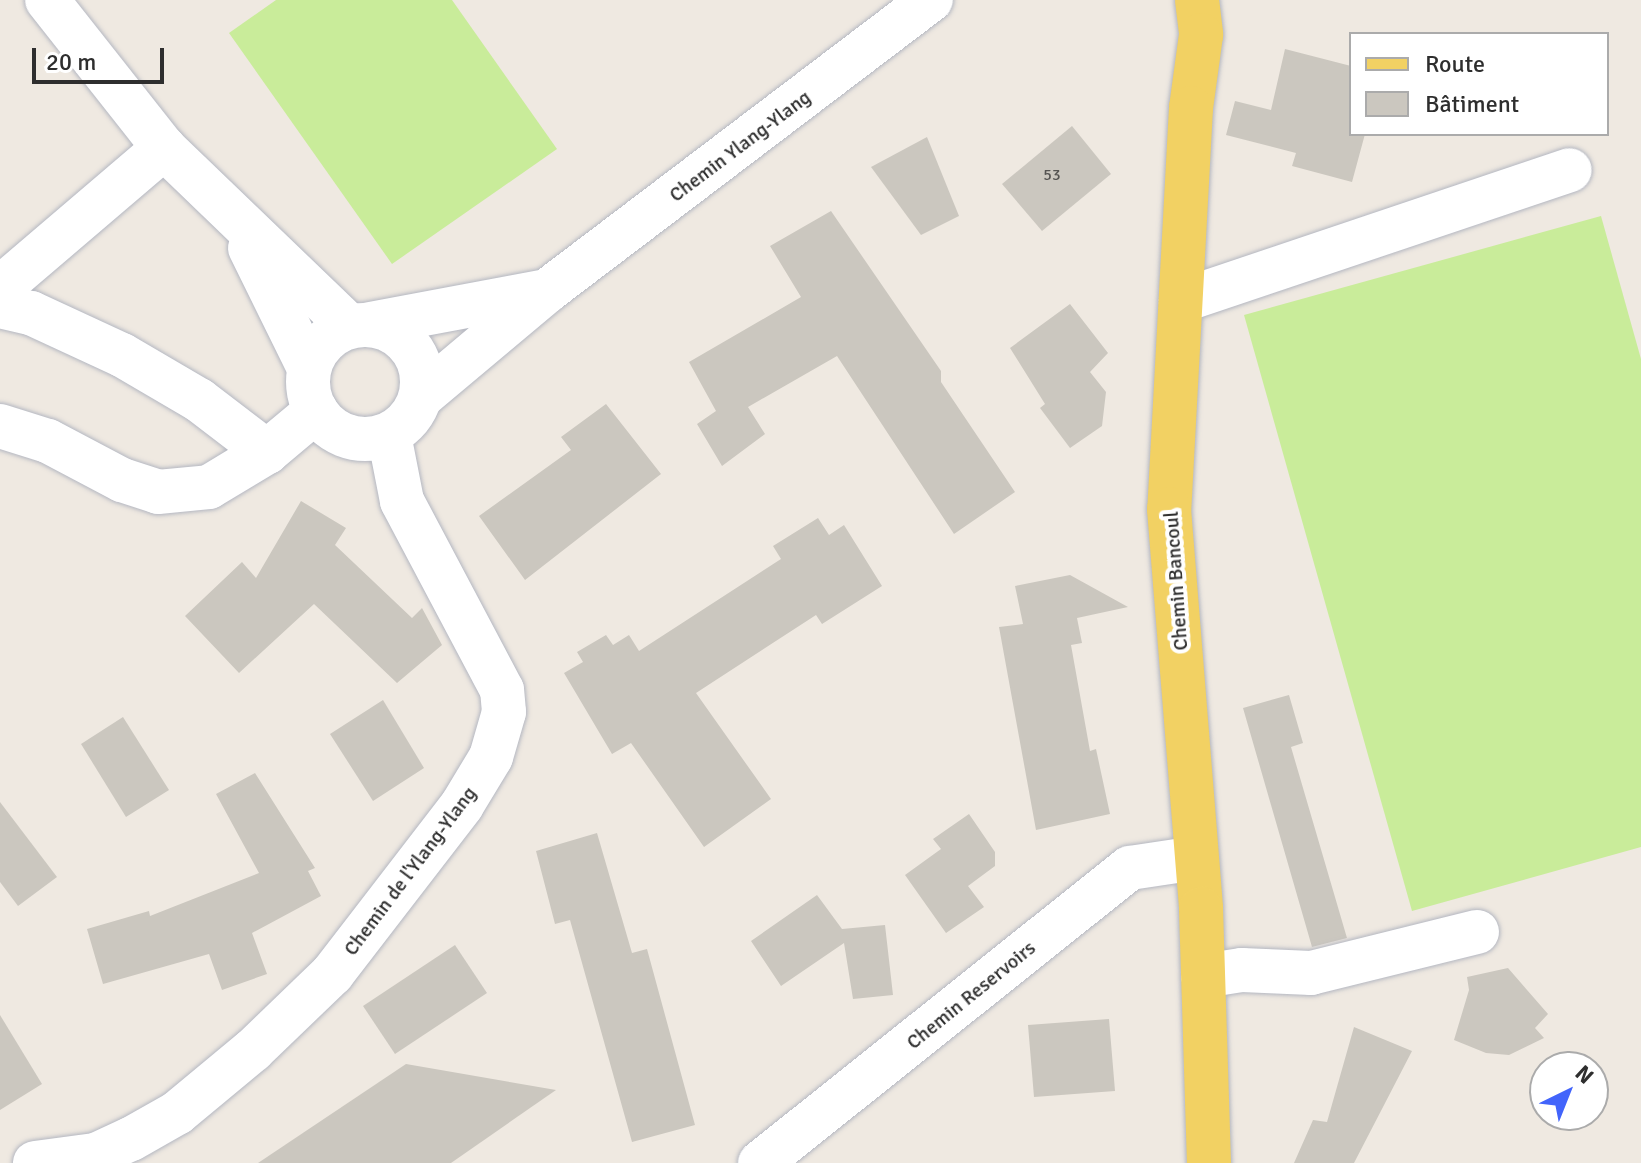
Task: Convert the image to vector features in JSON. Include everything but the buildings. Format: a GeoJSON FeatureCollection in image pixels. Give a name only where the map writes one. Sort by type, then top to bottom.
{"type":"FeatureCollection","features":[{"type":"Feature","properties":{"kind":"main road","name":"Chemin Bancoul"},"geometry":{"type":"LineString","coordinates":[[1197,0],[1201,35],[1191,108],[1169,509],[1196,858],[1209,1163]]}},
{"type":"Feature","properties":{"kind":"street"},"geometry":{"type":"LineString","coordinates":[[47,0],[164,148],[238,224],[360,325],[396,332],[414,351],[422,396],[409,421],[389,435],[361,439],[336,431],[316,411],[308,390],[309,368],[238,224]]}},
{"type":"Feature","properties":{"kind":"street","name":"Chemin Ylang-Ylang"},"geometry":{"type":"LineString","coordinates":[[422,396],[547,291],[933,4]]}},
{"type":"Feature","properties":{"kind":"street"},"geometry":{"type":"LineString","coordinates":[[0,288],[164,148]]}},
{"type":"Feature","properties":{"kind":"street"},"geometry":{"type":"LineString","coordinates":[[1181,301],[1570,170]]}},
{"type":"Feature","properties":{"kind":"street","name":"Chemin Ylang-Ylang"},"geometry":{"type":"LineString","coordinates":[[360,325],[547,291]]}},
{"type":"Feature","properties":{"kind":"street"},"geometry":{"type":"LineString","coordinates":[[0,306],[31,313],[122,355],[199,400],[267,452]]}},
{"type":"Feature","properties":{"kind":"street"},"geometry":{"type":"LineString","coordinates":[[309,368],[331,335],[360,325]]}},
{"type":"Feature","properties":{"kind":"street"},"geometry":{"type":"LineString","coordinates":[[0,426],[48,441],[122,480],[158,492],[209,487],[267,452],[316,411]]}},
{"type":"Feature","properties":{"kind":"street","name":"Chemin de l'Ylang-Ylang"},"geometry":{"type":"LineString","coordinates":[[35,1163],[96,1155],[131,1139],[177,1113],[253,1050],[332,974],[436,842],[491,757],[504,712],[502,690],[402,501],[389,435]]}},
{"type":"Feature","properties":{"kind":"street","name":"Chemin Reservoirs"},"geometry":{"type":"LineString","coordinates":[[760,1163],[1130,868],[1196,858]]}},
{"type":"Feature","properties":{"kind":"street"},"geometry":{"type":"LineString","coordinates":[[1203,976],[1242,970],[1311,973],[1477,932]]}},
{"type":"Feature","properties":{"kind":"green space"},"geometry":{"type":"Polygon","coordinates":[[[276,0],[452,0],[557,149],[392,264],[229,33],[276,0]]]}},
{"type":"Feature","properties":{"kind":"green space"},"geometry":{"type":"Polygon","coordinates":[[[1601,216],[1641,359],[1641,847],[1412,911],[1244,315],[1601,216]]]}}]}
